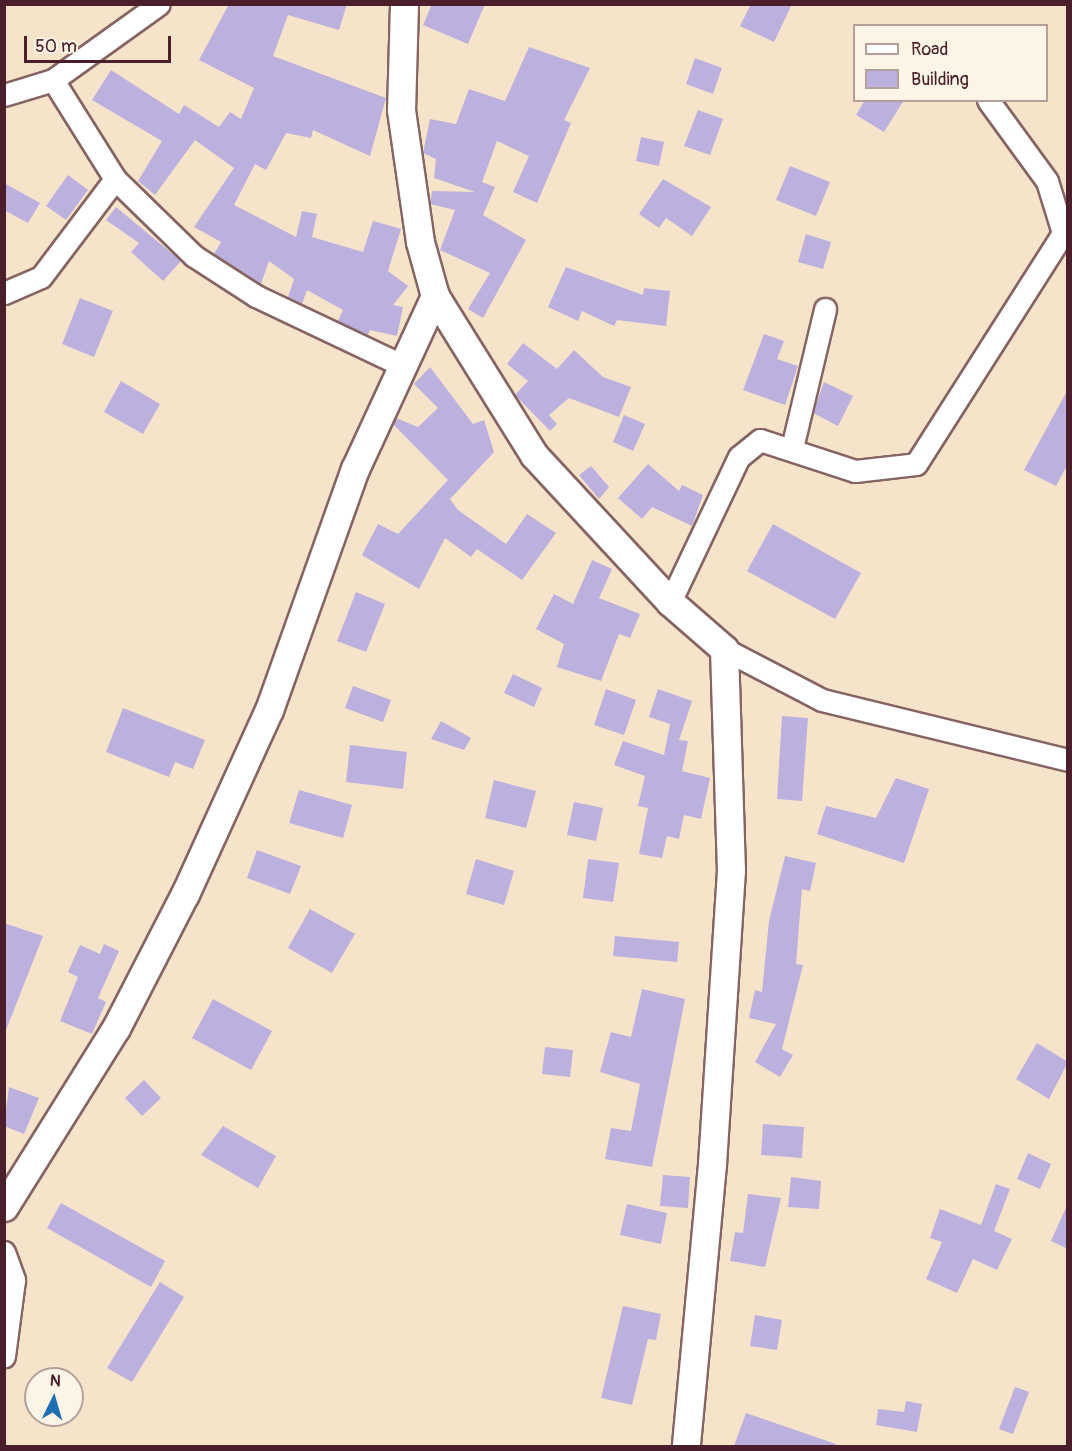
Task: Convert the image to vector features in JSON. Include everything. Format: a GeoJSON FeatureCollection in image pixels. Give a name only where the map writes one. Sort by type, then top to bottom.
{"type":"FeatureCollection","features":[{"type":"Feature","properties":{"kind":"street"},"geometry":{"type":"LineString","coordinates":[[4,95],[53,80],[159,4]]}},
{"type":"Feature","properties":{"kind":"street"},"geometry":{"type":"LineString","coordinates":[[404,4],[401,110],[420,242],[435,296],[534,455],[670,602],[724,649],[822,700],[1068,760]]}},
{"type":"Feature","properties":{"kind":"street"},"geometry":{"type":"LineString","coordinates":[[53,80],[115,179],[203,262],[256,296],[401,365]]}},
{"type":"Feature","properties":{"kind":"street"},"geometry":{"type":"LineString","coordinates":[[670,602],[739,457],[760,440],[792,448],[855,471],[916,464],[1063,233],[1047,181],[989,102]]}},
{"type":"Feature","properties":{"kind":"street"},"geometry":{"type":"LineString","coordinates":[[4,292],[41,277],[115,179]]}},
{"type":"Feature","properties":{"kind":"street"},"geometry":{"type":"LineString","coordinates":[[4,1207],[116,1028],[185,894],[269,710],[355,469],[401,365],[435,296]]}},
{"type":"Feature","properties":{"kind":"street"},"geometry":{"type":"LineString","coordinates":[[792,448],[825,309]]}},
{"type":"Feature","properties":{"kind":"street"},"geometry":{"type":"LineString","coordinates":[[686,1446],[731,870],[724,649]]}},
{"type":"Feature","properties":{"kind":"street"},"geometry":{"type":"LineString","coordinates":[[4,1252],[14,1280],[4,1356]]}},
{"type":"Feature","properties":{"kind":"building"},"geometry":{"type":"Polygon","coordinates":[[[229,4],[347,4],[339,30],[288,15],[273,56],[386,98],[370,156],[313,130],[311,138],[286,133],[266,170],[255,164],[234,205],[296,237],[302,211],[317,214],[312,237],[363,252],[373,221],[401,229],[388,271],[408,286],[393,305],[403,307],[397,336],[370,330],[368,335],[338,321],[343,310],[307,290],[302,304],[288,297],[294,279],[269,261],[261,284],[214,254],[221,242],[194,227],[234,168],[195,140],[155,195],[138,181],[162,141],[92,100],[111,70],[179,114],[184,105],[219,127],[230,112],[241,119],[254,88],[199,60],[229,4]]]}},
{"type":"Feature","properties":{"kind":"building"},"geometry":{"type":"Polygon","coordinates":[[[432,4],[485,4],[468,44],[423,25],[432,4]]]}},
{"type":"Feature","properties":{"kind":"building"},"geometry":{"type":"Polygon","coordinates":[[[751,4],[792,4],[774,42],[740,26],[751,4]]]}},
{"type":"Feature","properties":{"kind":"building"},"geometry":{"type":"Polygon","coordinates":[[[529,47],[590,68],[564,120],[571,123],[537,203],[513,192],[529,156],[497,141],[482,182],[495,187],[483,215],[526,240],[483,318],[468,309],[490,273],[440,250],[455,210],[430,204],[432,191],[475,192],[434,178],[436,159],[423,153],[430,119],[456,124],[469,89],[505,101],[529,47]]]}},
{"type":"Feature","properties":{"kind":"building"},"geometry":{"type":"Polygon","coordinates":[[[695,58],[722,68],[713,94],[686,84],[695,58]]]}},
{"type":"Feature","properties":{"kind":"building"},"geometry":{"type":"Polygon","coordinates":[[[864,102],[903,102],[884,132],[856,115],[864,102]]]}},
{"type":"Feature","properties":{"kind":"building"},"geometry":{"type":"Polygon","coordinates":[[[698,110],[723,119],[710,155],[684,146],[698,110]]]}},
{"type":"Feature","properties":{"kind":"building"},"geometry":{"type":"Polygon","coordinates":[[[641,137],[664,142],[659,166],[636,161],[641,137]]]}},
{"type":"Feature","properties":{"kind":"building"},"geometry":{"type":"Polygon","coordinates":[[[790,166],[830,182],[816,216],[776,200],[790,166]]]}},
{"type":"Feature","properties":{"kind":"building"},"geometry":{"type":"Polygon","coordinates":[[[68,175],[88,190],[66,220],[46,206],[68,175]]]}},
{"type":"Feature","properties":{"kind":"building"},"geometry":{"type":"Polygon","coordinates":[[[663,179],[711,207],[692,236],[666,218],[659,228],[639,214],[663,179]]]}},
{"type":"Feature","properties":{"kind":"building"},"geometry":{"type":"Polygon","coordinates":[[[4,183],[40,203],[28,223],[4,210],[4,183]]]}},
{"type":"Feature","properties":{"kind":"building"},"geometry":{"type":"Polygon","coordinates":[[[116,207],[181,261],[163,281],[131,252],[139,243],[106,220],[116,207]]]}},
{"type":"Feature","properties":{"kind":"building"},"geometry":{"type":"Polygon","coordinates":[[[806,234],[831,242],[823,269],[798,262],[806,234]]]}},
{"type":"Feature","properties":{"kind":"building"},"geometry":{"type":"Polygon","coordinates":[[[566,267],[643,295],[644,288],[670,291],[666,326],[617,320],[614,326],[582,311],[578,321],[548,307],[566,267]]]}},
{"type":"Feature","properties":{"kind":"building"},"geometry":{"type":"Polygon","coordinates":[[[80,298],[113,311],[94,357],[62,344],[80,298]]]}},
{"type":"Feature","properties":{"kind":"building"},"geometry":{"type":"Polygon","coordinates":[[[764,334],[784,341],[777,359],[798,366],[785,405],[743,390],[764,334]]]}},
{"type":"Feature","properties":{"kind":"building"},"geometry":{"type":"Polygon","coordinates":[[[523,343],[557,369],[574,350],[603,377],[631,387],[619,417],[569,398],[549,415],[557,424],[550,431],[515,395],[528,381],[507,364],[523,343]]]}},
{"type":"Feature","properties":{"kind":"building"},"geometry":{"type":"Polygon","coordinates":[[[430,367],[473,424],[484,420],[494,452],[450,499],[458,510],[506,544],[527,514],[556,533],[522,580],[477,549],[471,557],[445,538],[419,589],[362,555],[378,524],[398,534],[448,480],[393,424],[396,418],[418,427],[438,408],[414,384],[430,367]]]}},
{"type":"Feature","properties":{"kind":"building"},"geometry":{"type":"Polygon","coordinates":[[[121,381],[160,404],[143,434],[104,412],[121,381]]]}},
{"type":"Feature","properties":{"kind":"building"},"geometry":{"type":"Polygon","coordinates":[[[824,382],[853,396],[838,426],[813,413],[824,382]]]}},
{"type":"Feature","properties":{"kind":"building"},"geometry":{"type":"Polygon","coordinates":[[[1068,389],[1068,464],[1056,486],[1024,470],[1068,389]]]}},
{"type":"Feature","properties":{"kind":"building"},"geometry":{"type":"Polygon","coordinates":[[[624,415],[645,424],[633,451],[613,442],[624,415]]]}},
{"type":"Feature","properties":{"kind":"building"},"geometry":{"type":"Polygon","coordinates":[[[648,464],[679,491],[682,485],[703,495],[692,526],[652,507],[642,519],[618,498],[648,464]]]}},
{"type":"Feature","properties":{"kind":"building"},"geometry":{"type":"Polygon","coordinates":[[[591,466],[609,487],[599,499],[579,475],[591,466]]]}},
{"type":"Feature","properties":{"kind":"building"},"geometry":{"type":"Polygon","coordinates":[[[773,524],[861,573],[835,619],[747,571],[773,524]]]}},
{"type":"Feature","properties":{"kind":"building"},"geometry":{"type":"Polygon","coordinates":[[[592,560],[612,569],[599,598],[640,614],[630,638],[619,634],[601,681],[557,667],[564,644],[536,629],[554,594],[573,604],[592,560]]]}},
{"type":"Feature","properties":{"kind":"building"},"geometry":{"type":"Polygon","coordinates":[[[356,592],[385,604],[366,652],[337,641],[356,592]]]}},
{"type":"Feature","properties":{"kind":"building"},"geometry":{"type":"Polygon","coordinates":[[[513,674],[542,688],[534,707],[504,693],[513,674]]]}},
{"type":"Feature","properties":{"kind":"building"},"geometry":{"type":"Polygon","coordinates":[[[353,686],[391,700],[383,722],[345,708],[353,686]]]}},
{"type":"Feature","properties":{"kind":"building"},"geometry":{"type":"Polygon","coordinates":[[[606,689],[636,700],[624,735],[594,725],[606,689]]]}},
{"type":"Feature","properties":{"kind":"building"},"geometry":{"type":"Polygon","coordinates":[[[658,689],[692,701],[679,740],[688,741],[682,771],[710,778],[701,819],[684,815],[679,839],[667,836],[662,858],[639,854],[648,808],[638,806],[645,776],[614,765],[623,741],[664,755],[670,724],[649,717],[658,689]]]}},
{"type":"Feature","properties":{"kind":"building"},"geometry":{"type":"Polygon","coordinates":[[[123,708],[205,740],[193,769],[175,762],[169,777],[106,752],[123,708]]]}},
{"type":"Feature","properties":{"kind":"building"},"geometry":{"type":"Polygon","coordinates":[[[782,716],[808,718],[802,801],[777,799],[782,716]]]}},
{"type":"Feature","properties":{"kind":"building"},"geometry":{"type":"Polygon","coordinates":[[[441,721],[471,738],[464,750],[431,739],[441,721]]]}},
{"type":"Feature","properties":{"kind":"building"},"geometry":{"type":"Polygon","coordinates":[[[350,745],[407,752],[403,789],[346,782],[350,745]]]}},
{"type":"Feature","properties":{"kind":"building"},"geometry":{"type":"Polygon","coordinates":[[[896,778],[929,789],[904,863],[817,834],[826,806],[876,818],[896,778]]]}},
{"type":"Feature","properties":{"kind":"building"},"geometry":{"type":"Polygon","coordinates":[[[494,780],[536,791],[526,828],[485,818],[494,780]]]}},
{"type":"Feature","properties":{"kind":"building"},"geometry":{"type":"Polygon","coordinates":[[[299,790],[352,805],[343,838],[289,823],[299,790]]]}},
{"type":"Feature","properties":{"kind":"building"},"geometry":{"type":"Polygon","coordinates":[[[574,802],[603,808],[596,841],[567,835],[574,802]]]}},
{"type":"Feature","properties":{"kind":"building"},"geometry":{"type":"Polygon","coordinates":[[[257,850],[301,866],[290,894],[247,878],[257,850]]]}},
{"type":"Feature","properties":{"kind":"building"},"geometry":{"type":"Polygon","coordinates":[[[785,856],[816,863],[810,891],[802,889],[796,964],[803,965],[782,1049],[793,1055],[780,1077],[755,1062],[776,1024],[749,1018],[755,990],[762,992],[769,921],[785,856]]]}},
{"type":"Feature","properties":{"kind":"building"},"geometry":{"type":"Polygon","coordinates":[[[476,859],[514,871],[504,905],[466,894],[476,859]]]}},
{"type":"Feature","properties":{"kind":"building"},"geometry":{"type":"Polygon","coordinates":[[[588,859],[619,863],[613,902],[583,898],[588,859]]]}},
{"type":"Feature","properties":{"kind":"building"},"geometry":{"type":"Polygon","coordinates":[[[310,909],[355,934],[332,973],[288,948],[310,909]]]}},
{"type":"Feature","properties":{"kind":"building"},"geometry":{"type":"Polygon","coordinates":[[[4,923],[43,936],[6,1030],[4,1030],[4,923]]]}},
{"type":"Feature","properties":{"kind":"building"},"geometry":{"type":"Polygon","coordinates":[[[615,936],[679,942],[677,962],[613,956],[615,936]]]}},
{"type":"Feature","properties":{"kind":"building"},"geometry":{"type":"Polygon","coordinates":[[[104,944],[119,951],[98,998],[106,1002],[92,1034],[60,1021],[78,977],[68,972],[80,945],[100,954],[104,944]]]}},
{"type":"Feature","properties":{"kind":"building"},"geometry":{"type":"Polygon","coordinates":[[[642,989],[685,999],[652,1167],[605,1159],[611,1128],[631,1131],[640,1084],[600,1072],[611,1032],[631,1037],[642,989]]]}},
{"type":"Feature","properties":{"kind":"building"},"geometry":{"type":"Polygon","coordinates":[[[213,999],[272,1031],[251,1070],[192,1038],[213,999]]]}},
{"type":"Feature","properties":{"kind":"building"},"geometry":{"type":"Polygon","coordinates":[[[1037,1043],[1068,1062],[1049,1099],[1016,1079],[1037,1043]]]}},
{"type":"Feature","properties":{"kind":"building"},"geometry":{"type":"Polygon","coordinates":[[[545,1047],[573,1050],[570,1077],[542,1074],[545,1047]]]}},
{"type":"Feature","properties":{"kind":"building"},"geometry":{"type":"Polygon","coordinates":[[[144,1080],[161,1098],[142,1116],[125,1098],[144,1080]]]}},
{"type":"Feature","properties":{"kind":"building"},"geometry":{"type":"Polygon","coordinates":[[[9,1087],[39,1098],[24,1134],[4,1126],[9,1087]]]}},
{"type":"Feature","properties":{"kind":"building"},"geometry":{"type":"Polygon","coordinates":[[[763,1124],[804,1127],[802,1158],[761,1155],[763,1124]]]}},
{"type":"Feature","properties":{"kind":"building"},"geometry":{"type":"Polygon","coordinates":[[[223,1126],[276,1156],[258,1188],[201,1155],[223,1126]]]}},
{"type":"Feature","properties":{"kind":"building"},"geometry":{"type":"Polygon","coordinates":[[[1028,1153],[1051,1164],[1040,1189],[1017,1179],[1028,1153]]]}},
{"type":"Feature","properties":{"kind":"building"},"geometry":{"type":"Polygon","coordinates":[[[663,1175],[690,1177],[688,1208],[660,1206],[663,1175]]]}},
{"type":"Feature","properties":{"kind":"building"},"geometry":{"type":"Polygon","coordinates":[[[791,1177],[821,1181],[819,1209],[788,1207],[791,1177]]]}},
{"type":"Feature","properties":{"kind":"building"},"geometry":{"type":"Polygon","coordinates":[[[996,1184],[1010,1189],[994,1231],[1012,1239],[997,1270],[973,1259],[957,1293],[926,1279],[942,1242],[930,1238],[940,1209],[981,1225],[996,1184]]]}},
{"type":"Feature","properties":{"kind":"building"},"geometry":{"type":"Polygon","coordinates":[[[748,1194],[781,1198],[765,1267],[730,1261],[735,1232],[743,1233],[748,1194]]]}},
{"type":"Feature","properties":{"kind":"building"},"geometry":{"type":"Polygon","coordinates":[[[61,1203],[165,1261],[151,1287],[47,1228],[61,1203]]]}},
{"type":"Feature","properties":{"kind":"building"},"geometry":{"type":"Polygon","coordinates":[[[1068,1203],[1068,1249],[1051,1241],[1068,1203]]]}},
{"type":"Feature","properties":{"kind":"building"},"geometry":{"type":"Polygon","coordinates":[[[627,1204],[667,1213],[661,1244],[620,1235],[627,1204]]]}},
{"type":"Feature","properties":{"kind":"building"},"geometry":{"type":"Polygon","coordinates":[[[160,1282],[184,1297],[132,1382],[107,1368],[160,1282]]]}},
{"type":"Feature","properties":{"kind":"building"},"geometry":{"type":"Polygon","coordinates":[[[623,1306],[661,1314],[656,1340],[648,1339],[632,1405],[601,1398],[623,1306]]]}},
{"type":"Feature","properties":{"kind":"building"},"geometry":{"type":"Polygon","coordinates":[[[755,1315],[782,1320],[777,1350],[750,1346],[755,1315]]]}},
{"type":"Feature","properties":{"kind":"building"},"geometry":{"type":"Polygon","coordinates":[[[1015,1387],[1029,1392],[1013,1434],[999,1429],[1015,1387]]]}},
{"type":"Feature","properties":{"kind":"building"},"geometry":{"type":"Polygon","coordinates":[[[906,1401],[922,1404],[917,1432],[876,1425],[878,1409],[904,1412],[906,1401]]]}},
{"type":"Feature","properties":{"kind":"building"},"geometry":{"type":"Polygon","coordinates":[[[746,1413],[836,1444],[835,1446],[734,1446],[746,1413]]]}}]}
